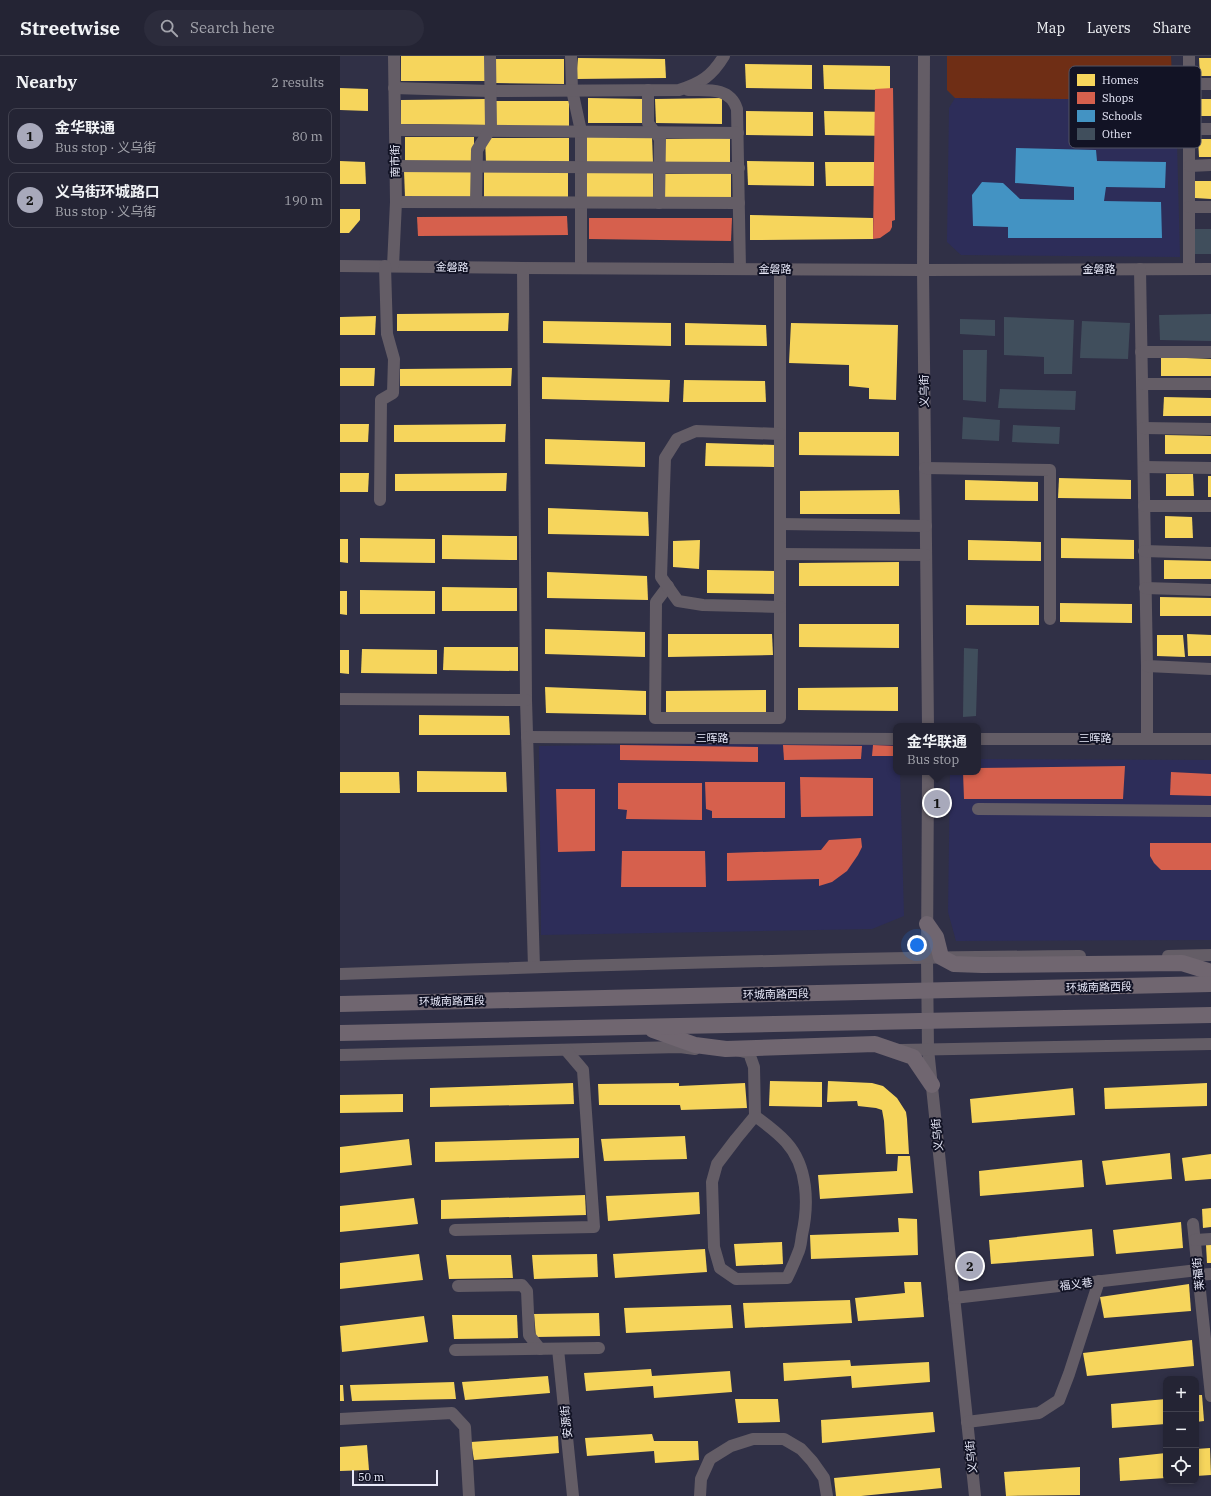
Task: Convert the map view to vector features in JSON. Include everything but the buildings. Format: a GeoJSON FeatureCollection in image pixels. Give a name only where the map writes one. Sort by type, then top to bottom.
{"type":"FeatureCollection","features":[{"type":"Feature","properties":{"kind":"main road"},"geometry":{"type":"LineString","coordinates":[[927,924],[936,937],[934,957],[954,964],[982,965],[1182,962],[1211,972]]}},
{"type":"Feature","properties":{"kind":"main road","name":"环城南路西段"},"geometry":{"type":"LineString","coordinates":[[340,1000],[348,1003],[1211,984]]}},
{"type":"Feature","properties":{"kind":"main road"},"geometry":{"type":"LineString","coordinates":[[340,1033],[1211,1015]]}},
{"type":"Feature","properties":{"kind":"main road"},"geometry":{"type":"LineString","coordinates":[[644,1027],[695,1045],[733,1049],[875,1044],[913,1057],[932,1085]]}},
{"type":"Feature","properties":{"kind":"street","name":"南市街"},"geometry":{"type":"LineString","coordinates":[[380,500],[381,400],[393,393],[394,359],[387,334],[389,266],[396,202],[394,56]]}},
{"type":"Feature","properties":{"kind":"street"},"geometry":{"type":"LineString","coordinates":[[476,202],[477,150],[491,128],[490,56]]}},
{"type":"Feature","properties":{"kind":"street"},"geometry":{"type":"LineString","coordinates":[[570,56],[572,90],[581,132],[581,268]]}},
{"type":"Feature","properties":{"kind":"street"},"geometry":{"type":"LineString","coordinates":[[679,90],[702,81],[716,68],[724,56]]}},
{"type":"Feature","properties":{"kind":"street","name":"义乌街"},"geometry":{"type":"LineString","coordinates":[[924,56],[923,270],[928,723]]}},
{"type":"Feature","properties":{"kind":"street"},"geometry":{"type":"LineString","coordinates":[[1189,56],[1189,66]]}},
{"type":"Feature","properties":{"kind":"street"},"geometry":{"type":"LineString","coordinates":[[394,88],[490,91],[679,90],[711,91],[728,94],[735,102],[738,109],[740,269]]}},
{"type":"Feature","properties":{"kind":"street"},"geometry":{"type":"LineString","coordinates":[[648,90],[648,123],[660,139],[659,203]]}},
{"type":"Feature","properties":{"kind":"street"},"geometry":{"type":"LineString","coordinates":[[1201,128],[1211,128]]}},
{"type":"Feature","properties":{"kind":"street"},"geometry":{"type":"LineString","coordinates":[[395,130],[738,133]]}},
{"type":"Feature","properties":{"kind":"street"},"geometry":{"type":"LineString","coordinates":[[1189,148],[1189,269]]}},
{"type":"Feature","properties":{"kind":"street"},"geometry":{"type":"LineString","coordinates":[[1190,166],[1211,165]]}},
{"type":"Feature","properties":{"kind":"street"},"geometry":{"type":"LineString","coordinates":[[395,166],[739,168]]}},
{"type":"Feature","properties":{"kind":"street"},"geometry":{"type":"LineString","coordinates":[[396,202],[739,203]]}},
{"type":"Feature","properties":{"kind":"street"},"geometry":{"type":"LineString","coordinates":[[1189,207],[1211,207]]}},
{"type":"Feature","properties":{"kind":"street","name":"金磐路"},"geometry":{"type":"LineString","coordinates":[[340,266],[923,270],[1211,269]]}},
{"type":"Feature","properties":{"kind":"street"},"geometry":{"type":"LineString","coordinates":[[523,268],[526,700],[534,967]]}},
{"type":"Feature","properties":{"kind":"street"},"geometry":{"type":"LineString","coordinates":[[668,586],[656,602],[655,718],[780,718],[780,269]]}},
{"type":"Feature","properties":{"kind":"street"},"geometry":{"type":"LineString","coordinates":[[1140,269],[1147,666],[1146,738]]}},
{"type":"Feature","properties":{"kind":"street"},"geometry":{"type":"LineString","coordinates":[[1141,352],[1211,352]]}},
{"type":"Feature","properties":{"kind":"street"},"geometry":{"type":"LineString","coordinates":[[1142,384],[1211,384]]}},
{"type":"Feature","properties":{"kind":"street"},"geometry":{"type":"LineString","coordinates":[[1143,428],[1211,429]]}},
{"type":"Feature","properties":{"kind":"street"},"geometry":{"type":"LineString","coordinates":[[780,434],[696,432],[677,439],[665,458],[661,577],[678,601],[703,605],[780,607]]}},
{"type":"Feature","properties":{"kind":"street"},"geometry":{"type":"LineString","coordinates":[[1144,467],[1211,468]]}},
{"type":"Feature","properties":{"kind":"street"},"geometry":{"type":"LineString","coordinates":[[925,468],[1050,470],[1050,619]]}},
{"type":"Feature","properties":{"kind":"street"},"geometry":{"type":"LineString","coordinates":[[1144,506],[1211,506]]}},
{"type":"Feature","properties":{"kind":"street"},"geometry":{"type":"LineString","coordinates":[[780,524],[926,526]]}},
{"type":"Feature","properties":{"kind":"street"},"geometry":{"type":"LineString","coordinates":[[1144,551],[1211,553]]}},
{"type":"Feature","properties":{"kind":"street"},"geometry":{"type":"LineString","coordinates":[[780,554],[926,555]]}},
{"type":"Feature","properties":{"kind":"street"},"geometry":{"type":"LineString","coordinates":[[1145,588],[1211,590]]}},
{"type":"Feature","properties":{"kind":"street"},"geometry":{"type":"LineString","coordinates":[[1147,666],[1211,669]]}},
{"type":"Feature","properties":{"kind":"street"},"geometry":{"type":"LineString","coordinates":[[340,699],[526,700]]}},
{"type":"Feature","properties":{"kind":"street","name":"三晖路"},"geometry":{"type":"LineString","coordinates":[[527,737],[893,739]]}},
{"type":"Feature","properties":{"kind":"street","name":"三晖路"},"geometry":{"type":"LineString","coordinates":[[981,739],[1211,739]]}},
{"type":"Feature","properties":{"kind":"street"},"geometry":{"type":"LineString","coordinates":[[927,924],[928,775]]}},
{"type":"Feature","properties":{"kind":"street"},"geometry":{"type":"LineString","coordinates":[[978,808],[1211,811]]}},
{"type":"Feature","properties":{"kind":"street"},"geometry":{"type":"LineString","coordinates":[[340,974],[534,967],[934,957],[1211,955]]}},
{"type":"Feature","properties":{"kind":"street","name":"义乌街"},"geometry":{"type":"LineString","coordinates":[[934,957],[928,991],[928,1049],[975,1496]]}},
{"type":"Feature","properties":{"kind":"street"},"geometry":{"type":"LineString","coordinates":[[340,1055],[680,1048],[749,1054],[1211,1044]]}},
{"type":"Feature","properties":{"kind":"street"},"geometry":{"type":"LineString","coordinates":[[733,1049],[749,1054]]}},
{"type":"Feature","properties":{"kind":"street"},"geometry":{"type":"LineString","coordinates":[[455,1230],[594,1227],[583,1070],[566,1050]]}},
{"type":"Feature","properties":{"kind":"street"},"geometry":{"type":"LineString","coordinates":[[749,1054],[754,1067],[755,1116],[717,1164],[712,1182],[711,1201],[714,1247],[720,1268],[736,1279],[787,1278],[799,1251],[806,1205],[805,1182],[799,1162],[787,1143],[773,1129],[755,1116]]}},
{"type":"Feature","properties":{"kind":"street","name":"莱福街"},"geometry":{"type":"LineString","coordinates":[[1193,1224],[1198,1272],[1207,1320],[1211,1395]]}},
{"type":"Feature","properties":{"kind":"street"},"geometry":{"type":"LineString","coordinates":[[1195,1240],[1211,1239]]}},
{"type":"Feature","properties":{"kind":"street","name":"福义巷"},"geometry":{"type":"LineString","coordinates":[[954,1298],[1099,1281],[1198,1272],[1211,1274]]}},
{"type":"Feature","properties":{"kind":"street"},"geometry":{"type":"LineString","coordinates":[[967,1422],[1039,1414],[1059,1400],[1099,1281]]}},
{"type":"Feature","properties":{"kind":"street"},"geometry":{"type":"LineString","coordinates":[[458,1286],[522,1285],[527,1290],[529,1335],[540,1349]]}},
{"type":"Feature","properties":{"kind":"street","name":"安源街"},"geometry":{"type":"LineString","coordinates":[[558,1348],[573,1496]]}},
{"type":"Feature","properties":{"kind":"street"},"geometry":{"type":"LineString","coordinates":[[455,1350],[599,1348]]}},
{"type":"Feature","properties":{"kind":"street"},"geometry":{"type":"LineString","coordinates":[[340,1419],[452,1413],[465,1428],[469,1496]]}},
{"type":"Feature","properties":{"kind":"street"},"geometry":{"type":"LineString","coordinates":[[700,1496],[701,1479],[710,1459],[731,1446],[753,1439],[784,1439],[800,1449],[812,1460],[824,1478],[827,1496]]}},
{"type":"Feature","properties":{"kind":"shaded area"},"geometry":{"type":"Polygon","coordinates":[[[947,56],[1171,56],[1171,66],[1069,66],[1069,99],[955,98],[947,90],[947,56]]]}},
{"type":"Feature","properties":{"kind":"shaded area"},"geometry":{"type":"Polygon","coordinates":[[[955,98],[1069,99],[1069,148],[1177,148],[1180,257],[961,255],[947,242],[949,108],[955,98]]]}},
{"type":"Feature","properties":{"kind":"shaded area"},"geometry":{"type":"Polygon","coordinates":[[[893,740],[893,775],[900,775],[904,916],[872,929],[541,935],[539,746],[893,740]]]}},
{"type":"Feature","properties":{"kind":"shaded area"},"geometry":{"type":"Polygon","coordinates":[[[981,759],[1211,760],[1211,940],[956,941],[948,912],[950,775],[981,775],[981,759]]]}},
{"type":"Feature","properties":{"kind":"place","name":"金华联通"},"geometry":{"type":"Point","coordinates":[937,803]}},
{"type":"Feature","properties":{"kind":"place","name":"义乌街环城路口"},"geometry":{"type":"Point","coordinates":[970,1266]}}]}
